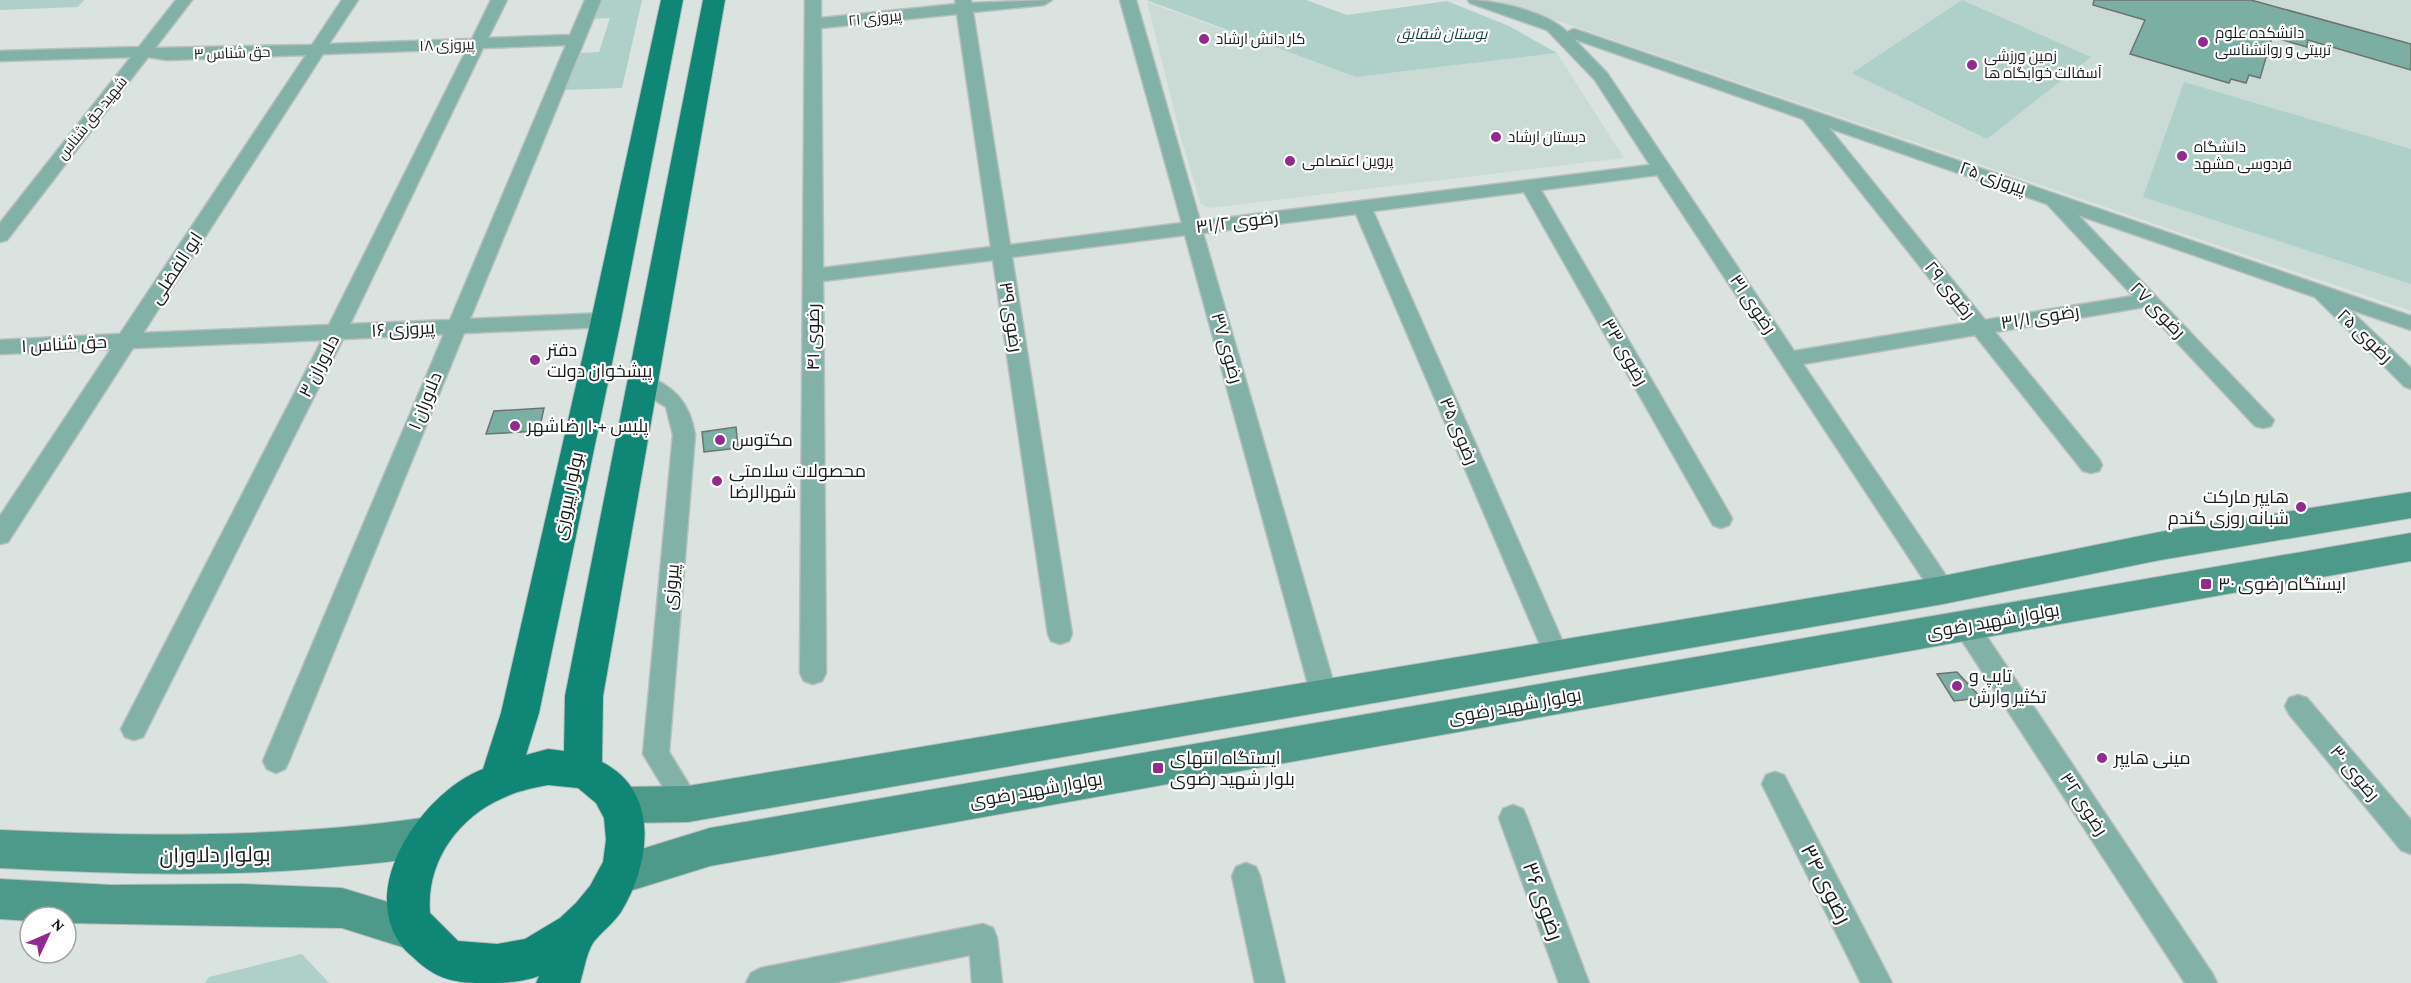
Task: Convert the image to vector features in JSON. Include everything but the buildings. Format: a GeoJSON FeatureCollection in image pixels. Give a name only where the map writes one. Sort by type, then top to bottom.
{"type":"FeatureCollection","features":[{"type":"Feature","properties":{"kind":"main road","name":"بولوار پیروزی"},"geometry":{"type":"LineString","coordinates":[[499,779],[520,713],[606,320],[672,0]]}},
{"type":"Feature","properties":{"kind":"main road"},"geometry":{"type":"LineString","coordinates":[[583,772],[584,696],[714,0]]}},
{"type":"Feature","properties":{"kind":"main road"},"geometry":{"type":"LineString","coordinates":[[548,767],[583,772],[604,783],[622,805],[629,838],[621,874],[604,904],[576,932],[535,957],[486,968],[443,971],[415,930],[408,900],[414,865],[429,836],[461,802],[499,779],[548,767]]}},
{"type":"Feature","properties":{"kind":"main road"},"geometry":{"type":"LineString","coordinates":[[558,983],[576,932]]}},
{"type":"Feature","properties":{"kind":"street","name":"شهید حق شناس"},"geometry":{"type":"LineString","coordinates":[[0,236],[184,0]]}},
{"type":"Feature","properties":{"kind":"street","name":"ابو الفضلی"},"geometry":{"type":"LineString","coordinates":[[0,535],[350,0]]}},
{"type":"Feature","properties":{"kind":"street","name":"دلاوران ۳"},"geometry":{"type":"LineString","coordinates":[[134,729],[336,332],[499,0]]}},
{"type":"Feature","properties":{"kind":"street","name":"دلاوران ۱"},"geometry":{"type":"LineString","coordinates":[[276,761],[593,0]]}},
{"type":"Feature","properties":{"kind":"street","name":"رضوی ۴۱"},"geometry":{"type":"LineString","coordinates":[[813,0],[813,673]]}},
{"type":"Feature","properties":{"kind":"street","name":"پیروزی ۲۱"},"geometry":{"type":"LineString","coordinates":[[813,24],[964,4],[1044,0]]}},
{"type":"Feature","properties":{"kind":"street","name":"رضوی ۳۷"},"geometry":{"type":"LineString","coordinates":[[1128,0],[1324,695]]}},
{"type":"Feature","properties":{"kind":"street","name":"رضوی ۳۱"},"geometry":{"type":"LineString","coordinates":[[1476,0],[1553,27],[1601,77],[1944,590]]}},
{"type":"Feature","properties":{"kind":"street","name":"رضوی ۳۹"},"geometry":{"type":"LineString","coordinates":[[964,4],[1060,634]]}},
{"type":"Feature","properties":{"kind":"street","name":"پیروزی ۲۵"},"geometry":{"type":"LineString","coordinates":[[1574,34],[2411,323]]}},
{"type":"Feature","properties":{"kind":"street","name":"پیروزی ۱۸"},"geometry":{"type":"LineString","coordinates":[[319,50],[576,40]]}},
{"type":"Feature","properties":{"kind":"street","name":"حق شناس ۳"},"geometry":{"type":"LineString","coordinates":[[0,56],[145,52],[167,55],[319,50]]}},
{"type":"Feature","properties":{"kind":"street","name":"رضوی ۲۹"},"geometry":{"type":"LineString","coordinates":[[1809,115],[2091,465]]}},
{"type":"Feature","properties":{"kind":"street","name":"رضوی ۳۱/۲"},"geometry":{"type":"LineString","coordinates":[[813,276],[1662,169]]}},
{"type":"Feature","properties":{"kind":"street","name":"رضوی ۳۳"},"geometry":{"type":"LineString","coordinates":[[1529,185],[1721,519]]}},
{"type":"Feature","properties":{"kind":"street","name":"رضوی ۲۷"},"geometry":{"type":"LineString","coordinates":[[2052,199],[2264,420]]}},
{"type":"Feature","properties":{"kind":"street","name":"رضوی ۳۵"},"geometry":{"type":"LineString","coordinates":[[1362,207],[1557,656]]}},
{"type":"Feature","properties":{"kind":"street","name":"رضوی ۲۵"},"geometry":{"type":"LineString","coordinates":[[2320,291],[2411,381]]}},
{"type":"Feature","properties":{"kind":"street","name":"رضوی ۳۱/۱"},"geometry":{"type":"LineString","coordinates":[[1789,359],[2148,300]]}},
{"type":"Feature","properties":{"kind":"street","name":"پیروزی ۱۶"},"geometry":{"type":"LineString","coordinates":[[129,341],[606,320]]}},
{"type":"Feature","properties":{"kind":"street","name":"حق شناس ۱"},"geometry":{"type":"LineString","coordinates":[[0,347],[129,341]]}},
{"type":"Feature","properties":{"kind":"street","name":"پیروزی"},"geometry":{"type":"LineString","coordinates":[[642,383],[667,394],[682,412],[684,435],[656,754],[688,804]]}},
{"type":"Feature","properties":{"kind":"street"},"geometry":{"type":"LineString","coordinates":[[622,805],[688,804],[1944,590],[2160,546],[2411,505]]}},
{"type":"Feature","properties":{"kind":"street","name":"بولوار شهید رضوی"},"geometry":{"type":"LineString","coordinates":[[621,874],[710,848],[2411,547]]}},
{"type":"Feature","properties":{"kind":"street"},"geometry":{"type":"LineString","coordinates":[[1944,590],[1966,626]]}},
{"type":"Feature","properties":{"kind":"street","name":"رضوی ۳۲"},"geometry":{"type":"LineString","coordinates":[[1966,626],[2202,983]]}},
{"type":"Feature","properties":{"kind":"street","name":"رضوی ۳۰"},"geometry":{"type":"LineString","coordinates":[[2298,706],[2411,841]]}},
{"type":"Feature","properties":{"kind":"street","name":"رضوی ۳۴"},"geometry":{"type":"LineString","coordinates":[[1775,784],[1877,983]]}},
{"type":"Feature","properties":{"kind":"street","name":"رضوی ۳۶"},"geometry":{"type":"LineString","coordinates":[[1513,818],[1574,983]]}},
{"type":"Feature","properties":{"kind":"street","name":"بولوار دلاوران"},"geometry":{"type":"LineString","coordinates":[[0,849],[132,856],[259,855],[363,847],[429,836]]}},
{"type":"Feature","properties":{"kind":"street"},"geometry":{"type":"LineString","coordinates":[[1246,876],[1270,983]]}},
{"type":"Feature","properties":{"kind":"street"},"geometry":{"type":"LineString","coordinates":[[0,899],[111,906],[243,904],[342,908],[415,930]]}},
{"type":"Feature","properties":{"kind":"street"},"geometry":{"type":"LineString","coordinates":[[760,983],[983,938],[987,983]]}},
{"type":"Feature","properties":{"kind":"shaded area","name":"دانشگاه فردوسی مشهد"},"geometry":{"type":"Polygon","coordinates":[[[1496,0],[2411,0],[2411,311],[1496,0]]]}},
{"type":"Feature","properties":{"kind":"shaded area"},"geometry":{"type":"Polygon","coordinates":[[[1147,2],[1356,77],[1557,53],[1624,158],[1210,208],[1201,204],[1181,138],[1147,2]]]}},
{"type":"Feature","properties":{"kind":"green space"},"geometry":{"type":"Polygon","coordinates":[[[0,0],[84,0],[78,7],[0,10],[0,0]]]}},
{"type":"Feature","properties":{"kind":"green space"},"geometry":{"type":"Polygon","coordinates":[[[600,0],[642,0],[622,88],[565,90],[581,53],[599,52],[610,18],[590,19],[600,0]]]}},
{"type":"Feature","properties":{"kind":"green space","name":"بوستان شقایق"},"geometry":{"type":"Polygon","coordinates":[[[1146,0],[1306,0],[1347,15],[1447,1],[1509,26],[1557,53],[1356,77],[1146,0]]]}},
{"type":"Feature","properties":{"kind":"green space","name":"زمین ورزشی آسفالت خوابگاه ها"},"geometry":{"type":"Polygon","coordinates":[[[1962,0],[2091,57],[1987,139],[1852,73],[1962,0]]]}},
{"type":"Feature","properties":{"kind":"green space"},"geometry":{"type":"Polygon","coordinates":[[[2184,82],[2411,149],[2411,284],[2143,197],[2184,82]]]}},
{"type":"Feature","properties":{"kind":"green space"},"geometry":{"type":"Polygon","coordinates":[[[302,954],[329,983],[205,983],[209,977],[302,954]]]}},
{"type":"Feature","properties":{"kind":"place","name":"کار دانش ارشاد"},"geometry":{"type":"Point","coordinates":[1204,39]}},
{"type":"Feature","properties":{"kind":"place","name":"دانشکده علوم تربیتی و روانشناسی"},"geometry":{"type":"Point","coordinates":[2203,42]}},
{"type":"Feature","properties":{"kind":"place","name":"زمین ورزشی آسفالت خوابگاه ها"},"geometry":{"type":"Point","coordinates":[1972,65]}},
{"type":"Feature","properties":{"kind":"place","name":"دبستان ارشاد"},"geometry":{"type":"Point","coordinates":[1496,137]}},
{"type":"Feature","properties":{"kind":"place","name":"دانشگاه فردوسی مشهد"},"geometry":{"type":"Point","coordinates":[2182,156]}},
{"type":"Feature","properties":{"kind":"place","name":"پروین اعتصامی"},"geometry":{"type":"Point","coordinates":[1290,161]}},
{"type":"Feature","properties":{"kind":"place","name":"دفتر پیشخوان دولت"},"geometry":{"type":"Point","coordinates":[535,360]}},
{"type":"Feature","properties":{"kind":"place","name":"پلیس +۱۰ رضاشهر"},"geometry":{"type":"Point","coordinates":[515,426]}},
{"type":"Feature","properties":{"kind":"place","name":"مکتوس"},"geometry":{"type":"Point","coordinates":[720,440]}},
{"type":"Feature","properties":{"kind":"place","name":"محصولات سلامتی شهرالرضا"},"geometry":{"type":"Point","coordinates":[717,481]}},
{"type":"Feature","properties":{"kind":"place","name":"هایپر مارکت شبانه روزی گندم"},"geometry":{"type":"Point","coordinates":[2301,507]}},
{"type":"Feature","properties":{"kind":"place","name":"ایستگاه رضوی ۳۰"},"geometry":{"type":"Point","coordinates":[2206,584]}},
{"type":"Feature","properties":{"kind":"place","name":"تایپ و تکثیر وارش"},"geometry":{"type":"Point","coordinates":[1957,686]}},
{"type":"Feature","properties":{"kind":"place","name":"مینی هایپر"},"geometry":{"type":"Point","coordinates":[2102,758]}},
{"type":"Feature","properties":{"kind":"place","name":"ایستگاه انتهای بلوار شهید رضوی"},"geometry":{"type":"Point","coordinates":[1158,768]}}]}
